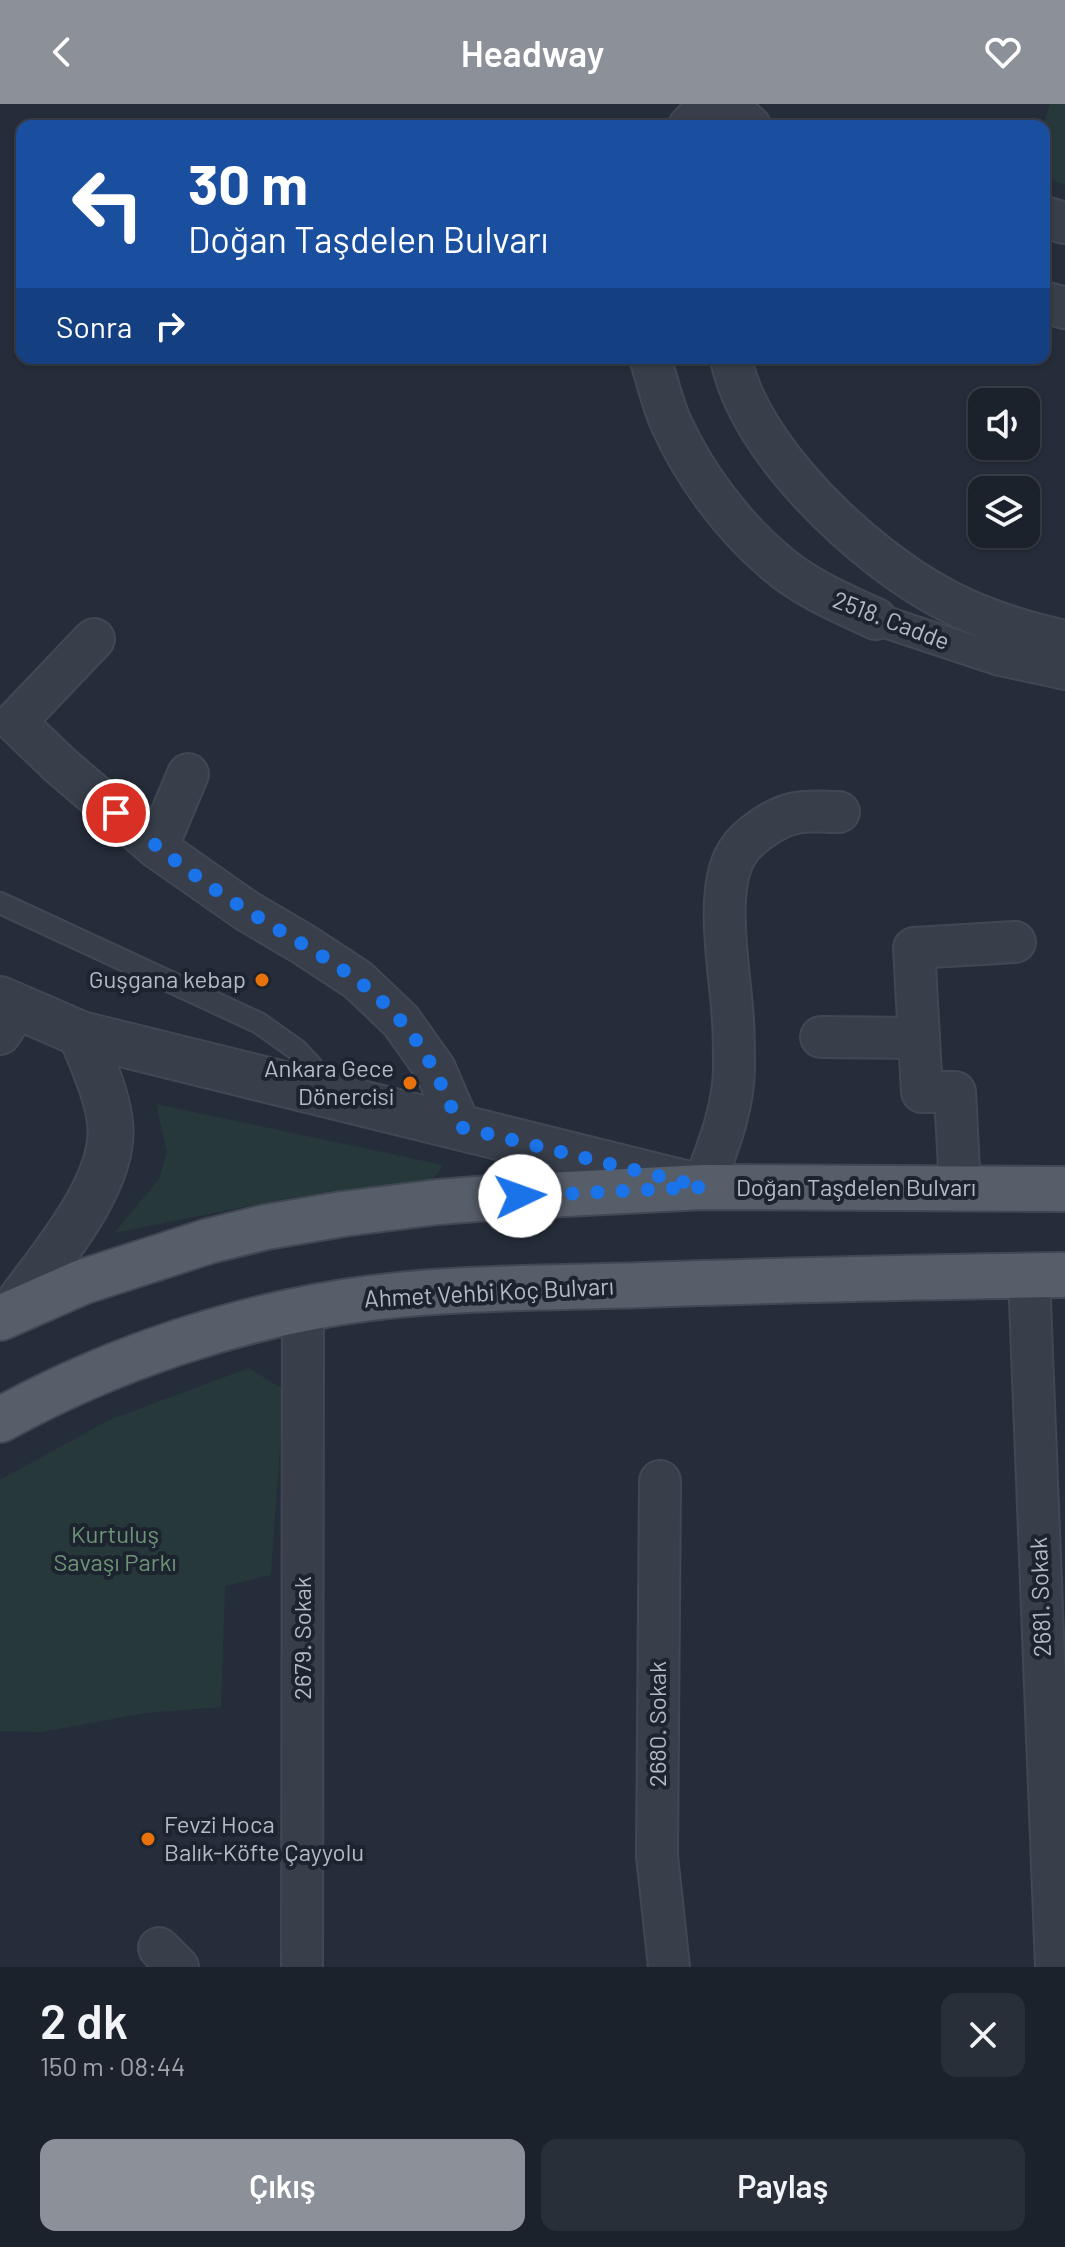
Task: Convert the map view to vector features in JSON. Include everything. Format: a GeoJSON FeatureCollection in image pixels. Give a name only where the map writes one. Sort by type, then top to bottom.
{"type":"FeatureCollection","features":[{"type":"Feature","properties":{"kind":"main road","name":"Doğan Taşdelen Bulvarı"},"geometry":{"type":"LineString","coordinates":[[703,1187],[1065,1189]]}},
{"type":"Feature","properties":{"kind":"main road"},"geometry":{"type":"LineString","coordinates":[[6,1314],[82,1282],[209,1241],[266,1227],[438,1202],[703,1187]]}},
{"type":"Feature","properties":{"kind":"main road","name":"Ahmet Vehbi Koç Bulvarı"},"geometry":{"type":"LineString","coordinates":[[0,1420],[58,1389],[150,1352],[247,1322],[370,1298],[438,1291],[711,1282],[1047,1276]]}},
{"type":"Feature","properties":{"kind":"street"},"geometry":{"type":"LineString","coordinates":[[695,120],[711,104]]}},
{"type":"Feature","properties":{"kind":"street"},"geometry":{"type":"LineString","coordinates":[[725,104],[743,120]]}},
{"type":"Feature","properties":{"kind":"street","name":"2518. Cadde"},"geometry":{"type":"LineString","coordinates":[[652,364],[670,421],[699,474],[736,522],[774,562],[825,596],[876,619],[1000,660],[1065,674]]}},
{"type":"Feature","properties":{"kind":"street","name":"2518. Cadde"},"geometry":{"type":"LineString","coordinates":[[732,364],[752,418],[777,455],[805,487],[900,574],[946,601],[990,619],[1065,641]]}},
{"type":"Feature","properties":{"kind":"street"},"geometry":{"type":"LineString","coordinates":[[94,639],[15,722],[157,848],[247,911],[358,980],[401,1021],[435,1069],[460,1127]]}},
{"type":"Feature","properties":{"kind":"street"},"geometry":{"type":"LineString","coordinates":[[157,848],[188,774]]}},
{"type":"Feature","properties":{"kind":"street"},"geometry":{"type":"LineString","coordinates":[[703,1187],[726,1125],[734,1074],[727,883],[737,853],[764,826],[795,813],[839,812]]}},
{"type":"Feature","properties":{"kind":"street"},"geometry":{"type":"LineString","coordinates":[[960,1188],[955,1092],[922,1092],[914,948],[1015,942]]}},
{"type":"Feature","properties":{"kind":"street","name":"Doğan Taşdelen Bulvarı"},"geometry":{"type":"LineString","coordinates":[[4,1013],[703,1187]]}},
{"type":"Feature","properties":{"kind":"street"},"geometry":{"type":"LineString","coordinates":[[6,1314],[78,1219],[92,1196],[109,1152],[110,1125],[106,1101],[81,1034]]}},
{"type":"Feature","properties":{"kind":"street"},"geometry":{"type":"LineString","coordinates":[[821,1037],[919,1038]]}},
{"type":"Feature","properties":{"kind":"street","name":"2681. Sokak"},"geometry":{"type":"LineString","coordinates":[[1047,1276],[1056,1967]]}},
{"type":"Feature","properties":{"kind":"street","name":"2679. Sokak"},"geometry":{"type":"LineString","coordinates":[[302,1967],[303,1309]]}},
{"type":"Feature","properties":{"kind":"street","name":"2680. Sokak"},"geometry":{"type":"LineString","coordinates":[[660,1481],[657,1856],[669,1967]]}},
{"type":"Feature","properties":{"kind":"lane"},"geometry":{"type":"LineString","coordinates":[[0,903],[259,1023],[297,1050],[311,1065],[326,1094]]}},
{"type":"Feature","properties":{"kind":"green space"},"geometry":{"type":"Polygon","coordinates":[[[1050,104],[1065,104],[1065,185],[1050,179],[1050,120],[1045,120],[1050,104]]]}},
{"type":"Feature","properties":{"kind":"green space"},"geometry":{"type":"Polygon","coordinates":[[[156,1104],[443,1165],[430,1184],[289,1198],[114,1233],[159,1179],[167,1152],[156,1104]]]}},
{"type":"Feature","properties":{"kind":"green space","name":"Kurtuluş Savaşı Parkı"},"geometry":{"type":"Polygon","coordinates":[[[249,1368],[284,1390],[271,1575],[225,1586],[221,1707],[145,1713],[42,1732],[0,1731],[0,1480],[109,1420],[249,1368]]]}},
{"type":"Feature","properties":{"kind":"place","name":"Guşgana kebap"},"geometry":{"type":"Point","coordinates":[262,980]}},
{"type":"Feature","properties":{"kind":"place","name":"Ankara Gece Dönercisi"},"geometry":{"type":"Point","coordinates":[410,1083]}},
{"type":"Feature","properties":{"kind":"place","name":"Fevzi Hoca Balık-Köfte Çayyolu"},"geometry":{"type":"Point","coordinates":[148,1839]}},
{"type":"Feature","properties":{"kind":"route"},"geometry":{"type":"LineString","coordinates":[[116,813],[199,879],[358,980],[401,1021],[435,1069],[460,1127],[703,1187],[520,1196]]}}]}
